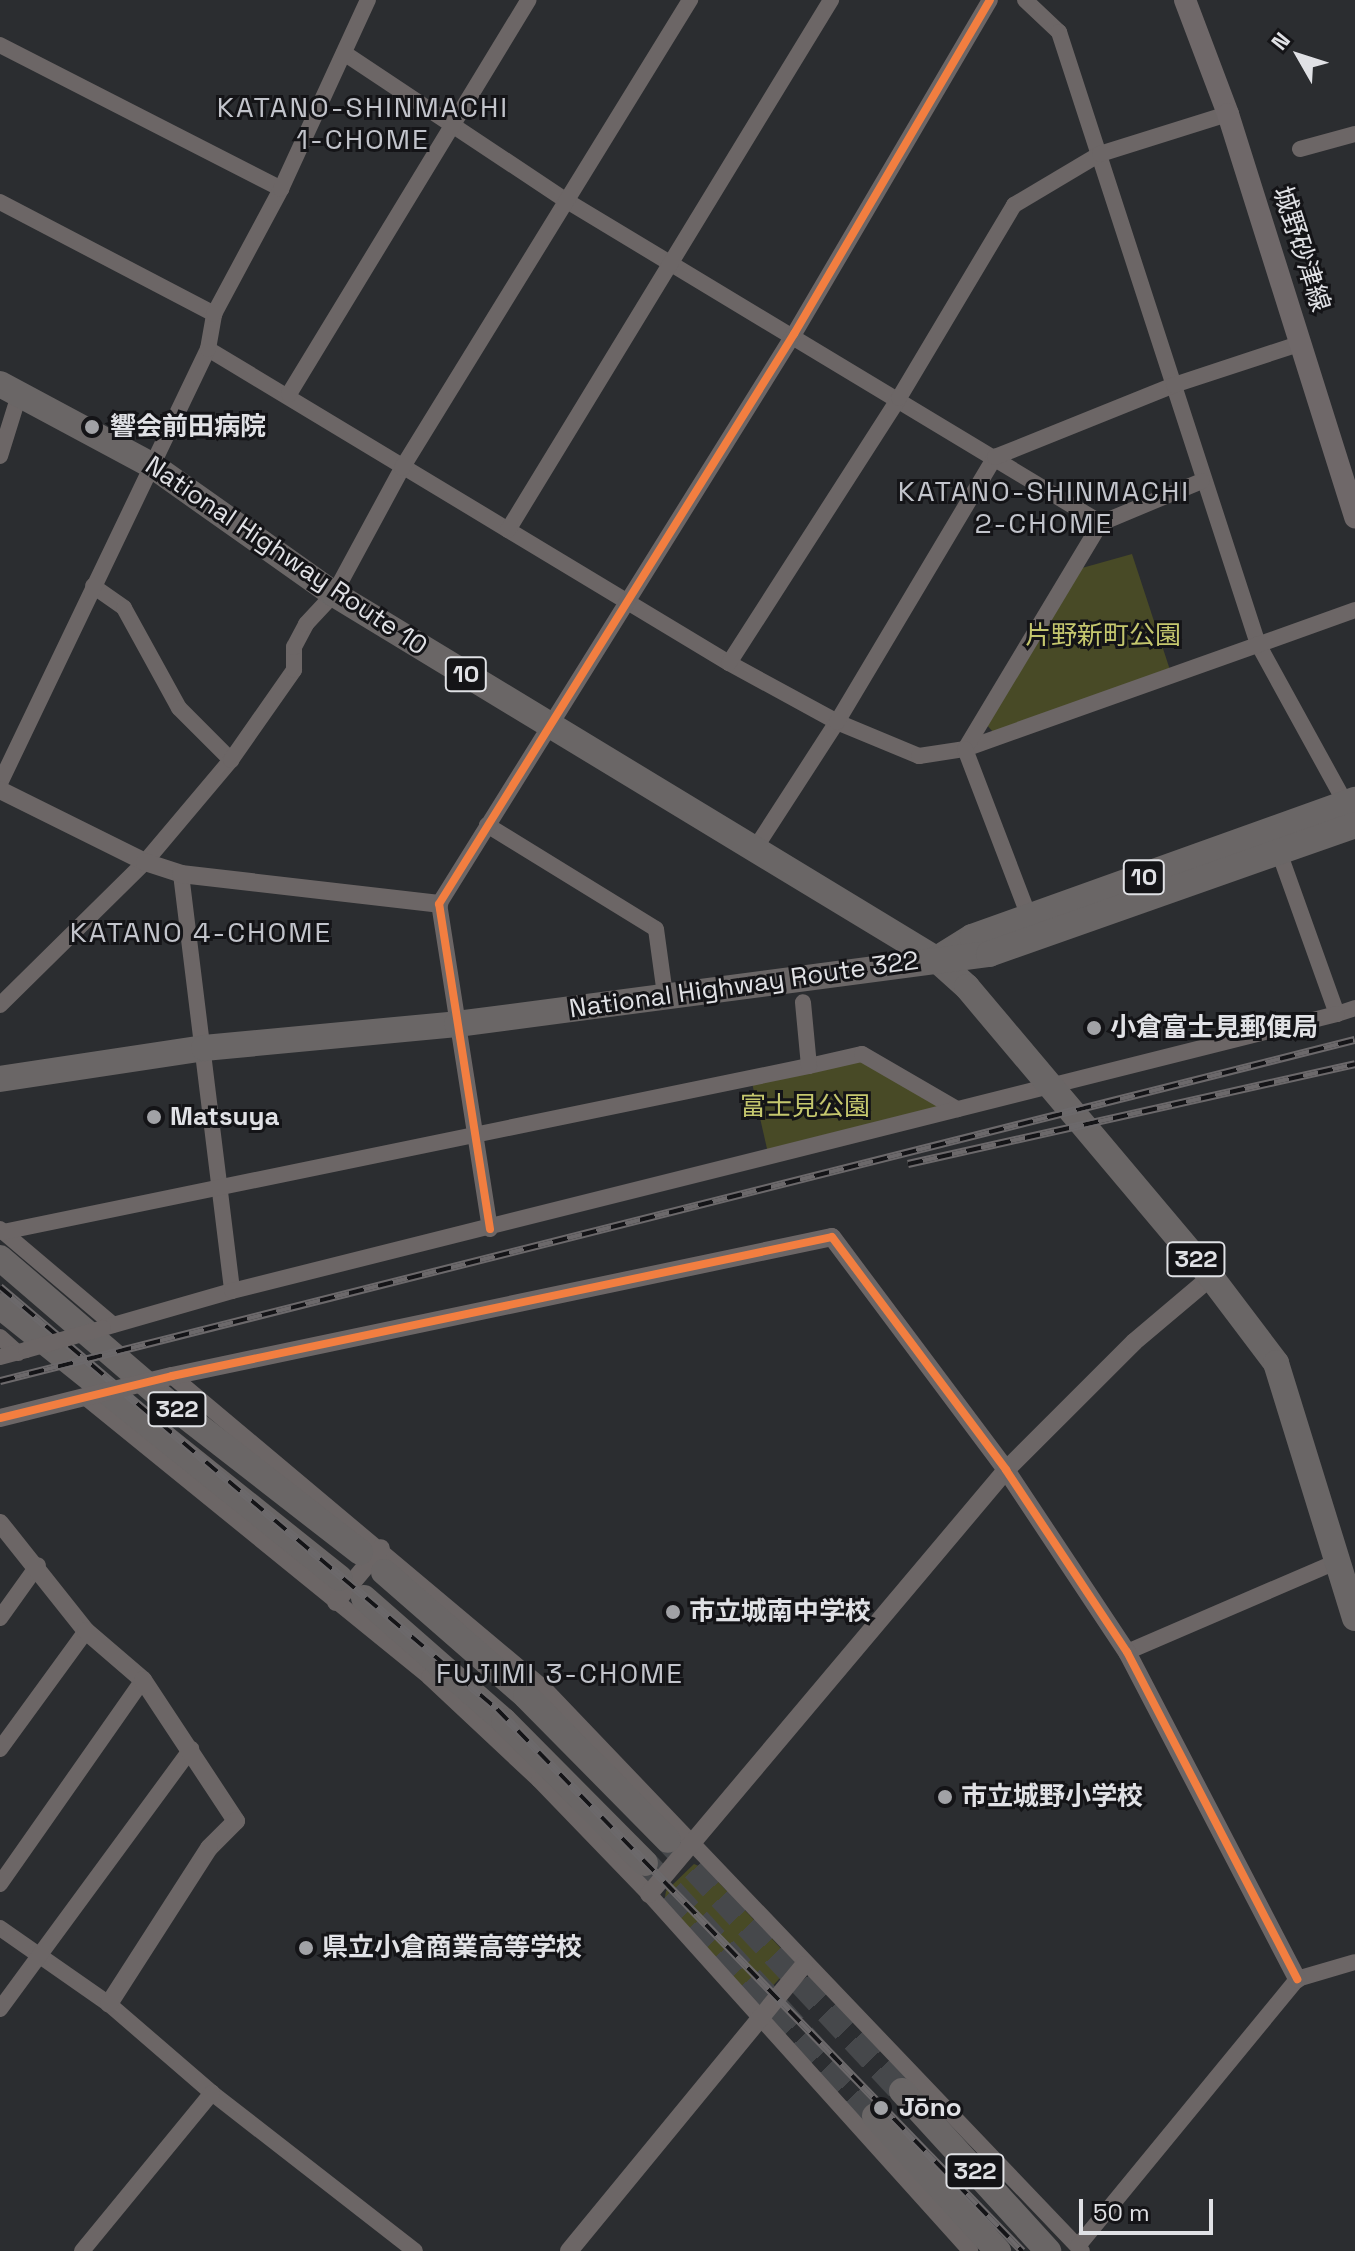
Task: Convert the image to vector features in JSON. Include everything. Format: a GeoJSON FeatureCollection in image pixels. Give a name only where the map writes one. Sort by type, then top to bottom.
{"type":"FeatureCollection","features":[{"type":"Feature","properties":{"kind":"highway","name":"National Highway Route 10"},"geometry":{"type":"LineString","coordinates":[[9,390],[153,466],[334,594],[756,847],[936,959]]}},
{"type":"Feature","properties":{"kind":"highway","name":"10"},"geometry":{"type":"LineString","coordinates":[[936,959],[989,954],[1279,852],[1352,810]]}},
{"type":"Feature","properties":{"kind":"highway","name":"10"},"geometry":{"type":"LineString","coordinates":[[936,959],[972,937],[1352,810]]}},
{"type":"Feature","properties":{"kind":"highway","name":"National Highway Route 322"},"geometry":{"type":"LineString","coordinates":[[0,1079],[204,1048],[457,1024],[936,959],[1049,1085],[1211,1277],[1276,1363],[1355,1618]]}},
{"type":"Feature","properties":{"kind":"highway","name":"322"},"geometry":{"type":"LineString","coordinates":[[0,1258],[166,1401],[375,1557],[681,1843]]}},
{"type":"Feature","properties":{"kind":"highway","name":"322"},"geometry":{"type":"LineString","coordinates":[[0,1306],[338,1590]]}},
{"type":"Feature","properties":{"kind":"highway"},"geometry":{"type":"LineString","coordinates":[[364,1598],[504,1721],[645,1863]]}},
{"type":"Feature","properties":{"kind":"highway","name":"322"},"geometry":{"type":"LineString","coordinates":[[902,2091],[1048,2251]]}},
{"type":"Feature","properties":{"kind":"highway","name":"322"},"geometry":{"type":"LineString","coordinates":[[875,2116],[998,2251]]}},
{"type":"Feature","properties":{"kind":"main road","name":"城野砂津線"},"geometry":{"type":"LineString","coordinates":[[1185,0],[1228,114],[1351,489],[1355,518]]}},
{"type":"Feature","properties":{"kind":"street"},"geometry":{"type":"LineString","coordinates":[[0,783],[208,349],[214,314],[281,189],[368,0]]}},
{"type":"Feature","properties":{"kind":"street"},"geometry":{"type":"LineString","coordinates":[[289,394],[529,0]]}},
{"type":"Feature","properties":{"kind":"street"},"geometry":{"type":"LineString","coordinates":[[0,1005],[145,862],[231,760],[294,670],[294,647],[306,624],[334,594],[402,468],[690,0]]}},
{"type":"Feature","properties":{"kind":"street"},"geometry":{"type":"LineString","coordinates":[[508,530],[674,264],[831,0]]}},
{"type":"Feature","properties":{"kind":"street"},"geometry":{"type":"LineString","coordinates":[[490,1229],[439,904],[794,334],[990,0]]}},
{"type":"Feature","properties":{"kind":"street"},"geometry":{"type":"LineString","coordinates":[[1025,0],[1059,32],[1174,385],[1202,481],[1258,644],[1352,810]]}},
{"type":"Feature","properties":{"kind":"street"},"geometry":{"type":"LineString","coordinates":[[0,45],[281,189]]}},
{"type":"Feature","properties":{"kind":"street"},"geometry":{"type":"LineString","coordinates":[[344,53],[567,201],[794,334],[1101,523]]}},
{"type":"Feature","properties":{"kind":"street"},"geometry":{"type":"LineString","coordinates":[[729,663],[899,398],[1014,205],[1100,154],[1228,114]]}},
{"type":"Feature","properties":{"kind":"street"},"geometry":{"type":"LineString","coordinates":[[1300,149],[1355,134]]}},
{"type":"Feature","properties":{"kind":"street"},"geometry":{"type":"LineString","coordinates":[[0,202],[214,314]]}},
{"type":"Feature","properties":{"kind":"street"},"geometry":{"type":"LineString","coordinates":[[756,847],[837,722],[995,457],[1174,385],[1302,343]]}},
{"type":"Feature","properties":{"kind":"street"},"geometry":{"type":"LineString","coordinates":[[208,349],[289,394],[402,468],[729,663],[837,722],[919,756],[965,749],[1355,610]]}},
{"type":"Feature","properties":{"kind":"street"},"geometry":{"type":"LineString","coordinates":[[0,456],[9,390]]}},
{"type":"Feature","properties":{"kind":"street"},"geometry":{"type":"LineString","coordinates":[[965,749],[1101,523],[1202,481]]}},
{"type":"Feature","properties":{"kind":"street"},"geometry":{"type":"LineString","coordinates":[[93,586],[124,608],[179,708],[231,760]]}},
{"type":"Feature","properties":{"kind":"street"},"geometry":{"type":"LineString","coordinates":[[965,749],[1029,917]]}},
{"type":"Feature","properties":{"kind":"street"},"geometry":{"type":"LineString","coordinates":[[0,790],[145,862],[181,874],[439,904]]}},
{"type":"Feature","properties":{"kind":"street"},"geometry":{"type":"LineString","coordinates":[[487,825],[656,929],[665,995]]}},
{"type":"Feature","properties":{"kind":"street"},"geometry":{"type":"LineString","coordinates":[[1279,852],[1337,1014]]}},
{"type":"Feature","properties":{"kind":"street"},"geometry":{"type":"LineString","coordinates":[[181,874],[232,1291]]}},
{"type":"Feature","properties":{"kind":"street"},"geometry":{"type":"LineString","coordinates":[[803,1002],[809,1066]]}},
{"type":"Feature","properties":{"kind":"street"},"geometry":{"type":"LineString","coordinates":[[0,1357],[232,1291],[490,1229],[1355,1008]]}},
{"type":"Feature","properties":{"kind":"street"},"geometry":{"type":"LineString","coordinates":[[2,1230],[475,1136],[862,1054],[957,1109]]}},
{"type":"Feature","properties":{"kind":"street"},"geometry":{"type":"LineString","coordinates":[[2,1230],[108,1327]]}},
{"type":"Feature","properties":{"kind":"street"},"geometry":{"type":"LineString","coordinates":[[0,1418],[172,1376],[832,1237],[1006,1470],[1127,1652],[1297,1979]]}},
{"type":"Feature","properties":{"kind":"street"},"geometry":{"type":"LineString","coordinates":[[649,1894],[681,1843],[1006,1470],[1134,1342],[1211,1277]]}},
{"type":"Feature","properties":{"kind":"street"},"geometry":{"type":"LineString","coordinates":[[0,1337],[22,1352]]}},
{"type":"Feature","properties":{"kind":"street"},"geometry":{"type":"LineString","coordinates":[[172,1376],[375,1557],[338,1590]]}},
{"type":"Feature","properties":{"kind":"street"},"geometry":{"type":"LineString","coordinates":[[85,1397],[338,1590],[429,1677],[649,1894],[759,2022],[970,2251]]}},
{"type":"Feature","properties":{"kind":"street"},"geometry":{"type":"LineString","coordinates":[[0,1523],[38,1565],[86,1631],[143,1680],[236,1821],[209,1848],[109,2004]]}},
{"type":"Feature","properties":{"kind":"street"},"geometry":{"type":"LineString","coordinates":[[1127,1652],[1338,1561]]}},
{"type":"Feature","properties":{"kind":"street"},"geometry":{"type":"LineString","coordinates":[[0,1618],[38,1565]]}},
{"type":"Feature","properties":{"kind":"street"},"geometry":{"type":"LineString","coordinates":[[0,1749],[86,1631]]}},
{"type":"Feature","properties":{"kind":"street"},"geometry":{"type":"LineString","coordinates":[[0,1884],[143,1680]]}},
{"type":"Feature","properties":{"kind":"street"},"geometry":{"type":"LineString","coordinates":[[0,2009],[37,1954],[191,1749]]}},
{"type":"Feature","properties":{"kind":"street"},"geometry":{"type":"LineString","coordinates":[[681,1843],[804,1965],[826,1977],[1080,2249],[1297,1979],[1355,1962]]}},
{"type":"Feature","properties":{"kind":"street"},"geometry":{"type":"LineString","coordinates":[[0,1928],[109,2004],[212,2093],[415,2251]]}},
{"type":"Feature","properties":{"kind":"street"},"geometry":{"type":"LineString","coordinates":[[569,2251],[804,1965]]}},
{"type":"Feature","properties":{"kind":"street"},"geometry":{"type":"LineString","coordinates":[[82,2251],[212,2093]]}},
{"type":"Feature","properties":{"kind":"green space","name":"片野新町公園"},"geometry":{"type":"Polygon","coordinates":[[[1132,554],[1170,670],[993,732],[986,724],[1082,568],[1132,554]]]}},
{"type":"Feature","properties":{"kind":"green space","name":"富士見公園"},"geometry":{"type":"Polygon","coordinates":[[[862,1057],[947,1108],[768,1153],[752,1083],[862,1057]]]}},
{"type":"Feature","properties":{"kind":"green space"},"geometry":{"type":"Polygon","coordinates":[[[694,1864],[706,1869],[789,1957],[787,1970],[761,1999],[753,1999],[664,1903],[666,1891],[694,1864]]]}},
{"type":"Feature","properties":{"kind":"tunnel"},"geometry":{"type":"LineString","coordinates":[[668,1840],[902,2091]]}},
{"type":"Feature","properties":{"kind":"tunnel"},"geometry":{"type":"LineString","coordinates":[[645,1863],[875,2116]]}},
{"type":"Feature","properties":{"kind":"railway"},"geometry":{"type":"LineString","coordinates":[[0,1381],[1355,1040]]}},
{"type":"Feature","properties":{"kind":"railway"},"geometry":{"type":"LineString","coordinates":[[908,1164],[1355,1064]]}},
{"type":"Feature","properties":{"kind":"railway"},"geometry":{"type":"LineString","coordinates":[[0,1287],[497,1709],[1022,2251]]}},
{"type":"Feature","properties":{"kind":"cycle path"},"geometry":{"type":"LineString","coordinates":[[490,1229],[439,904],[794,334],[990,0]]}},
{"type":"Feature","properties":{"kind":"cycle path"},"geometry":{"type":"LineString","coordinates":[[0,1418],[172,1376],[832,1237],[1006,1470],[1127,1652],[1297,1979]]}},
{"type":"Feature","properties":{"kind":"place","name":"響会前田病院"},"geometry":{"type":"Point","coordinates":[92,427]}},
{"type":"Feature","properties":{"kind":"place","name":"小倉富士見郵便局"},"geometry":{"type":"Point","coordinates":[1094,1028]}},
{"type":"Feature","properties":{"kind":"place","name":"Matsuya"},"geometry":{"type":"Point","coordinates":[154,1117]}},
{"type":"Feature","properties":{"kind":"place","name":"市立城南中学校"},"geometry":{"type":"Point","coordinates":[673,1612]}},
{"type":"Feature","properties":{"kind":"place","name":"市立城野小学校"},"geometry":{"type":"Point","coordinates":[945,1797]}},
{"type":"Feature","properties":{"kind":"place","name":"県立小倉商業高等学校"},"geometry":{"type":"Point","coordinates":[306,1948]}},
{"type":"Feature","properties":{"kind":"place","name":"Jōno"},"geometry":{"type":"Point","coordinates":[881,2108]}},
{"type":"Feature","properties":{"kind":"district","name":"KATANO-SHINMACHI 1-CHOME"},"geometry":{"type":"Point","coordinates":[363,123]}},
{"type":"Feature","properties":{"kind":"district","name":"KATANO-SHINMACHI 2-CHOME"},"geometry":{"type":"Point","coordinates":[1044,507]}},
{"type":"Feature","properties":{"kind":"district","name":"KATANO 4-CHOME"},"geometry":{"type":"Point","coordinates":[201,932]}},
{"type":"Feature","properties":{"kind":"district","name":"FUJIMI 3-CHOME"},"geometry":{"type":"Point","coordinates":[560,1673]}}]}
